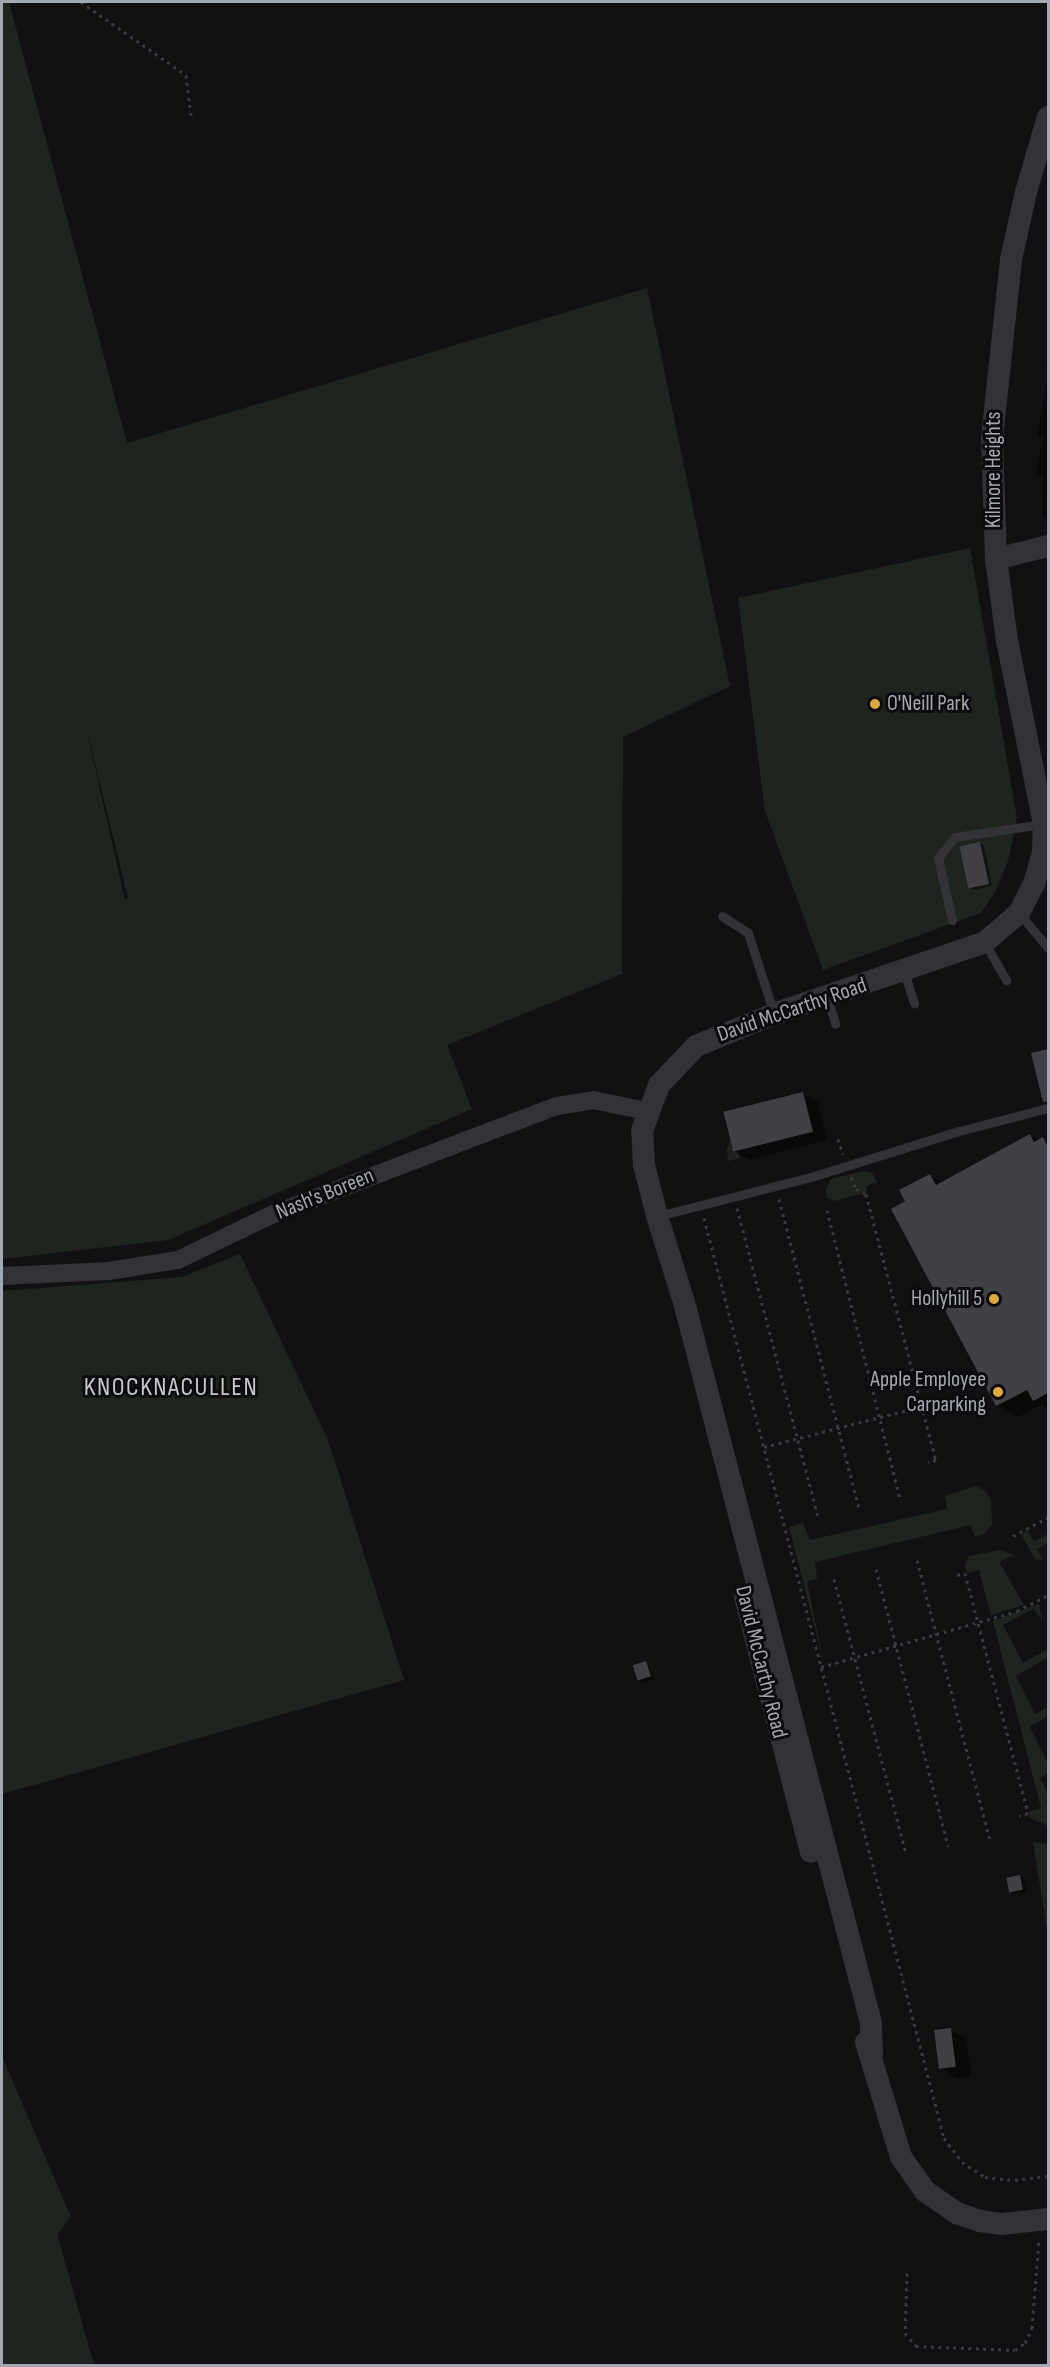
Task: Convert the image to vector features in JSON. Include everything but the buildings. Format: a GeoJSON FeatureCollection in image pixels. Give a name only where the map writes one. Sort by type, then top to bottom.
{"type":"FeatureCollection","features":[{"type":"Feature","properties":{"kind":"street","name":"Kilmore Heights"},"geometry":{"type":"LineString","coordinates":[[1046,823],[1007,641],[996,559],[992,438],[1002,315],[1026,192],[1048,117]]}},
{"type":"Feature","properties":{"kind":"street"},"geometry":{"type":"LineString","coordinates":[[996,559],[1048,546]]}},
{"type":"Feature","properties":{"kind":"street","name":"David McCarthy Road"},"geometry":{"type":"LineString","coordinates":[[1044,2220],[980,2221],[957,2213],[926,2191],[901,2157],[872,2054],[857,2024],[786,1760],[671,1306],[670,1266],[641,1145],[647,1111],[659,1084],[683,1056],[710,1038],[985,942],[1019,913],[1040,867],[1046,823]]}},
{"type":"Feature","properties":{"kind":"street","name":"Nash's Boreen"},"geometry":{"type":"LineString","coordinates":[[2,1276],[109,1271],[178,1260],[271,1215],[557,1106],[593,1100],[647,1111]]}},
{"type":"Feature","properties":{"kind":"lane"},"geometry":{"type":"LineString","coordinates":[[952,920],[938,858],[955,837],[1046,823]]}},
{"type":"Feature","properties":{"kind":"lane"},"geometry":{"type":"LineString","coordinates":[[1019,913],[1048,948]]}},
{"type":"Feature","properties":{"kind":"lane"},"geometry":{"type":"LineString","coordinates":[[722,916],[748,933],[774,1014]]}},
{"type":"Feature","properties":{"kind":"lane"},"geometry":{"type":"LineString","coordinates":[[985,942],[1006,980]]}},
{"type":"Feature","properties":{"kind":"lane"},"geometry":{"type":"LineString","coordinates":[[904,972],[914,1003]]}},
{"type":"Feature","properties":{"kind":"lane"},"geometry":{"type":"LineString","coordinates":[[827,997],[835,1024]]}},
{"type":"Feature","properties":{"kind":"lane"},"geometry":{"type":"LineString","coordinates":[[657,1216],[847,1167],[959,1131],[1048,1108]]}},
{"type":"Feature","properties":{"kind":"path"},"geometry":{"type":"LineString","coordinates":[[81,2],[186,75],[191,116]]}},
{"type":"Feature","properties":{"kind":"path"},"geometry":{"type":"LineString","coordinates":[[847,1167],[856,1189],[866,1194],[936,1460],[928,1462]]}},
{"type":"Feature","properties":{"kind":"path"},"geometry":{"type":"LineString","coordinates":[[776,1186],[859,1508]]}},
{"type":"Feature","properties":{"kind":"path"},"geometry":{"type":"LineString","coordinates":[[734,1196],[818,1516]]}},
{"type":"Feature","properties":{"kind":"path"},"geometry":{"type":"LineString","coordinates":[[701,1205],[944,2138],[962,2162],[985,2177],[1016,2181],[1048,2176]]}},
{"type":"Feature","properties":{"kind":"path"},"geometry":{"type":"LineString","coordinates":[[827,1210],[900,1498]]}},
{"type":"Feature","properties":{"kind":"path"},"geometry":{"type":"LineString","coordinates":[[764,1447],[922,1406]]}},
{"type":"Feature","properties":{"kind":"path"},"geometry":{"type":"LineString","coordinates":[[1013,1536],[1048,1517]]}},
{"type":"Feature","properties":{"kind":"path"},"geometry":{"type":"LineString","coordinates":[[917,1560],[990,1840]]}},
{"type":"Feature","properties":{"kind":"path"},"geometry":{"type":"LineString","coordinates":[[876,1569],[948,1846]]}},
{"type":"Feature","properties":{"kind":"path"},"geometry":{"type":"LineString","coordinates":[[957,1575],[965,1573],[1028,1813],[1019,1816]]}},
{"type":"Feature","properties":{"kind":"path"},"geometry":{"type":"LineString","coordinates":[[834,1579],[906,1854]]}},
{"type":"Feature","properties":{"kind":"path"},"geometry":{"type":"LineString","coordinates":[[821,1667],[1017,1611],[1048,1595]]}},
{"type":"Feature","properties":{"kind":"path"},"geometry":{"type":"LineString","coordinates":[[907,2273],[905,2333],[916,2346],[1014,2350],[1025,2343],[1032,2328],[1044,2220]]}},
{"type":"Feature","properties":{"kind":"shaded area"},"geometry":{"type":"Polygon","coordinates":[[[2,2],[9,2],[127,443],[647,288],[730,686],[623,737],[622,974],[447,1045],[472,1109],[168,1240],[2,1259],[2,2]],[[85,723],[125,900],[128,898],[85,723]]]}},
{"type":"Feature","properties":{"kind":"shaded area","name":"O'Neill Park"},"geometry":{"type":"Polygon","coordinates":[[[970,548],[1017,818],[1008,861],[995,892],[981,913],[823,970],[765,811],[738,598],[970,548]]]}},
{"type":"Feature","properties":{"kind":"shaded area"},"geometry":{"type":"Polygon","coordinates":[[[731,1138],[740,1158],[728,1161],[727,1149],[731,1138]]]}},
{"type":"Feature","properties":{"kind":"shaded area"},"geometry":{"type":"Polygon","coordinates":[[[863,1171],[872,1173],[877,1182],[866,1186],[867,1192],[835,1201],[827,1198],[826,1189],[831,1179],[863,1171]]]}},
{"type":"Feature","properties":{"kind":"shaded area"},"geometry":{"type":"Polygon","coordinates":[[[240,1254],[328,1440],[404,1680],[2,1794],[2,1291],[182,1277],[240,1254]]]}},
{"type":"Feature","properties":{"kind":"shaded area"},"geometry":{"type":"Polygon","coordinates":[[[976,1486],[984,1490],[991,1500],[992,1525],[983,1535],[975,1537],[971,1525],[815,1562],[817,1578],[807,1582],[824,1663],[789,1527],[803,1523],[810,1540],[947,1509],[945,1496],[976,1486]]]}},
{"type":"Feature","properties":{"kind":"shaded area"},"geometry":{"type":"Polygon","coordinates":[[[1027,1530],[1034,1541],[1048,1534],[1048,1543],[1037,1549],[1043,1560],[1035,1559],[1022,1536],[1027,1530]]]}},
{"type":"Feature","properties":{"kind":"shaded area"},"geometry":{"type":"Polygon","coordinates":[[[1000,1550],[1014,1555],[999,1562],[1024,1605],[991,1615],[979,1570],[967,1573],[965,1565],[969,1556],[1000,1550]]]}},
{"type":"Feature","properties":{"kind":"shaded area"},"geometry":{"type":"Polygon","coordinates":[[[1039,1604],[1042,1619],[1033,1609],[1003,1625],[1023,1663],[1048,1649],[1048,1657],[1016,1676],[1035,1714],[1048,1707],[1048,1716],[1030,1727],[1048,1763],[1048,1773],[1040,1778],[1048,1794],[1048,1826],[1030,1818],[1029,1812],[1041,1808],[993,1621],[1039,1604]]]}},
{"type":"Feature","properties":{"kind":"shaded area"},"geometry":{"type":"Polygon","coordinates":[[[1033,1842],[1048,1844],[1048,1936],[1033,1842]]]}},
{"type":"Feature","properties":{"kind":"shaded area"},"geometry":{"type":"Polygon","coordinates":[[[2,2056],[71,2217],[57,2234],[94,2365],[2,2365],[2,2056]]]}},
{"type":"Feature","properties":{"kind":"place","name":"O'Neill Park"},"geometry":{"type":"Point","coordinates":[875,704]}},
{"type":"Feature","properties":{"kind":"place","name":"Hollyhill 5"},"geometry":{"type":"Point","coordinates":[994,1299]}},
{"type":"Feature","properties":{"kind":"place","name":"Apple Employee Carparking"},"geometry":{"type":"Point","coordinates":[998,1392]}},
{"type":"Feature","properties":{"kind":"district","name":"KNOCKNACULLEN"},"geometry":{"type":"Point","coordinates":[171,1388]}}]}
